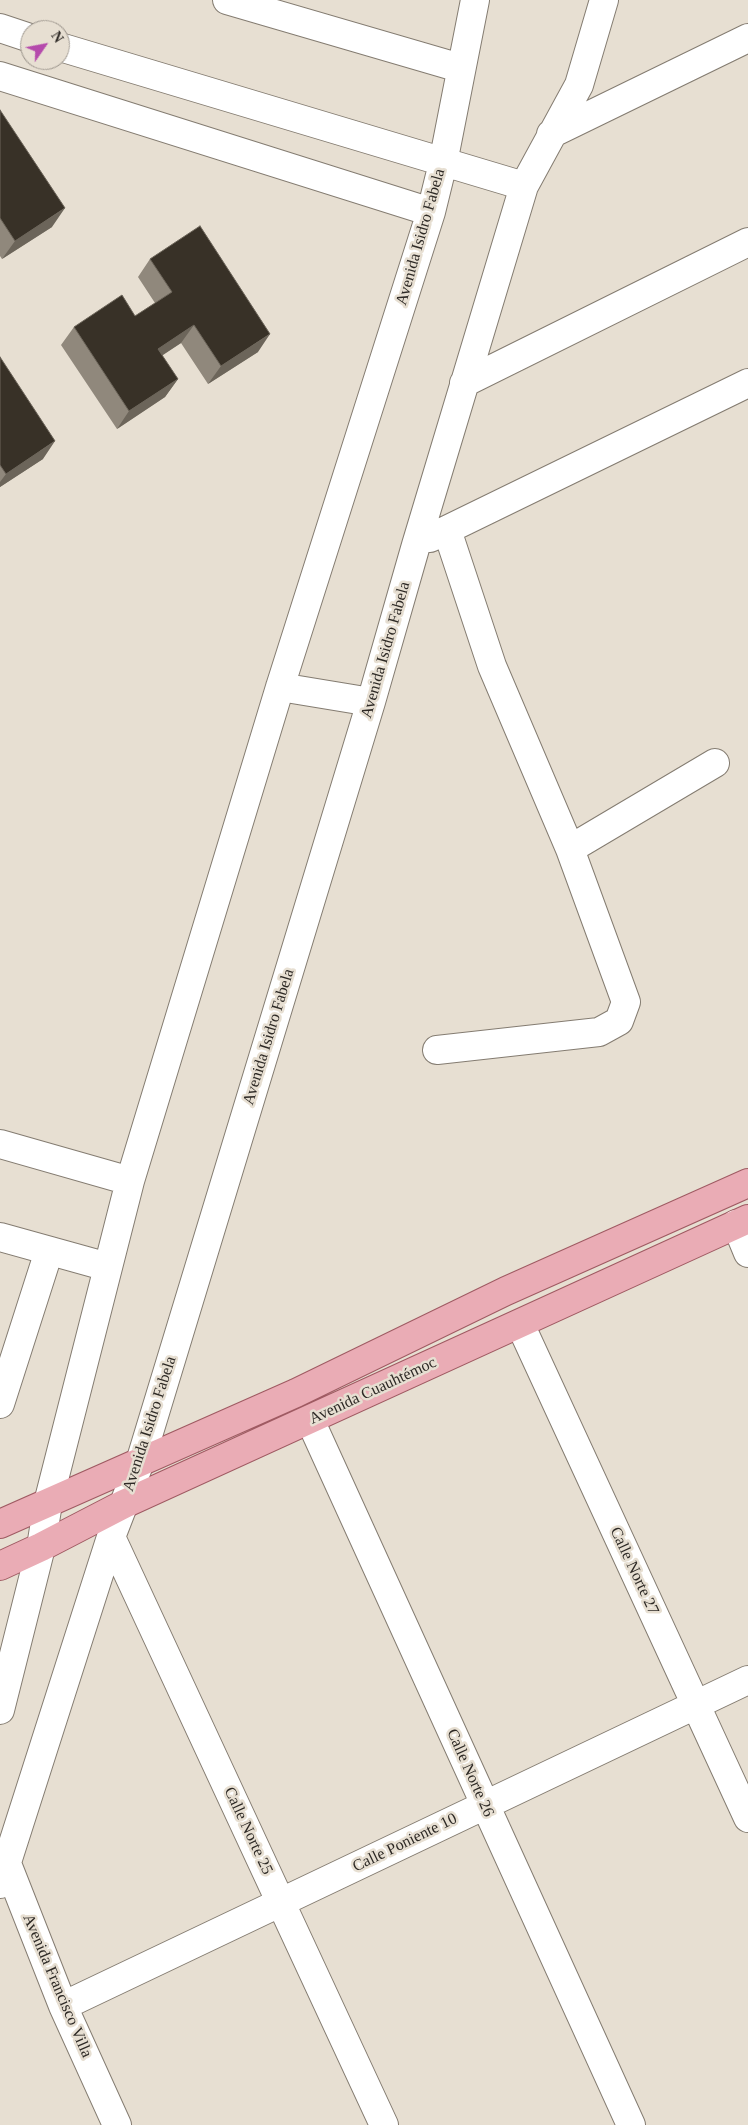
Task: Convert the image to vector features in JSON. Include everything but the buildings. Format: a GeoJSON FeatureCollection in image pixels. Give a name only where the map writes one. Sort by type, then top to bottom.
{"type":"FeatureCollection","features":[{"type":"Feature","properties":{"kind":"main road","name":"Avenida Cuauhtémoc"},"geometry":{"type":"LineString","coordinates":[[0,1524],[296,1393],[506,1291],[748,1183]]}},
{"type":"Feature","properties":{"kind":"main road","name":"Avenida Cuauhtémoc"},"geometry":{"type":"LineString","coordinates":[[0,1566],[42,1547],[124,1504],[742,1222]]}},
{"type":"Feature","properties":{"kind":"street"},"geometry":{"type":"LineString","coordinates":[[227,0],[460,68]]}},
{"type":"Feature","properties":{"kind":"street","name":"Avenida Isidro Fabela"},"geometry":{"type":"LineString","coordinates":[[0,1710],[42,1547],[48,1503],[130,1181],[280,687],[431,212],[443,163],[460,68],[475,0]]}},
{"type":"Feature","properties":{"kind":"street","name":"Avenida Isidro Fabela"},"geometry":{"type":"LineString","coordinates":[[2,1864],[111,1537],[140,1462],[371,702],[464,383],[524,186],[579,85],[604,0]]}},
{"type":"Feature","properties":{"kind":"street"},"geometry":{"type":"LineString","coordinates":[[0,28],[20,35]]}},
{"type":"Feature","properties":{"kind":"street"},"geometry":{"type":"LineString","coordinates":[[551,134],[748,38]]}},
{"type":"Feature","properties":{"kind":"street"},"geometry":{"type":"LineString","coordinates":[[70,50],[524,186]]}},
{"type":"Feature","properties":{"kind":"street"},"geometry":{"type":"LineString","coordinates":[[0,76],[431,212]]}},
{"type":"Feature","properties":{"kind":"street"},"geometry":{"type":"LineString","coordinates":[[464,383],[748,242]]}},
{"type":"Feature","properties":{"kind":"street"},"geometry":{"type":"LineString","coordinates":[[416,545],[748,383]]}},
{"type":"Feature","properties":{"kind":"street"},"geometry":{"type":"LineString","coordinates":[[437,1050],[599,1032],[619,1021],[626,1002],[570,849],[492,666],[447,530]]}},
{"type":"Feature","properties":{"kind":"street"},"geometry":{"type":"LineString","coordinates":[[280,687],[371,702]]}},
{"type":"Feature","properties":{"kind":"street"},"geometry":{"type":"LineString","coordinates":[[570,849],[715,763]]}},
{"type":"Feature","properties":{"kind":"street"},"geometry":{"type":"LineString","coordinates":[[0,1144],[130,1181]]}},
{"type":"Feature","properties":{"kind":"street"},"geometry":{"type":"LineString","coordinates":[[742,1222],[748,1253]]}},
{"type":"Feature","properties":{"kind":"street"},"geometry":{"type":"LineString","coordinates":[[0,1237],[108,1267]]}},
{"type":"Feature","properties":{"kind":"street"},"geometry":{"type":"LineString","coordinates":[[1,1399],[49,1251]]}},
{"type":"Feature","properties":{"kind":"street","name":"Calle Norte 27"},"geometry":{"type":"LineString","coordinates":[[520,1324],[748,1818]]}},
{"type":"Feature","properties":{"kind":"street","name":"Calle Norte 26"},"geometry":{"type":"LineString","coordinates":[[310,1420],[484,1806],[631,2125]]}},
{"type":"Feature","properties":{"kind":"street","name":"Calle Norte 25"},"geometry":{"type":"LineString","coordinates":[[111,1537],[384,2125]]}},
{"type":"Feature","properties":{"kind":"street","name":"Calle Poniente 10"},"geometry":{"type":"LineString","coordinates":[[63,2006],[748,1680]]}},
{"type":"Feature","properties":{"kind":"street","name":"Avenida Francisco Villa"},"geometry":{"type":"LineString","coordinates":[[2,1864],[63,2006],[118,2125]]}}]}
